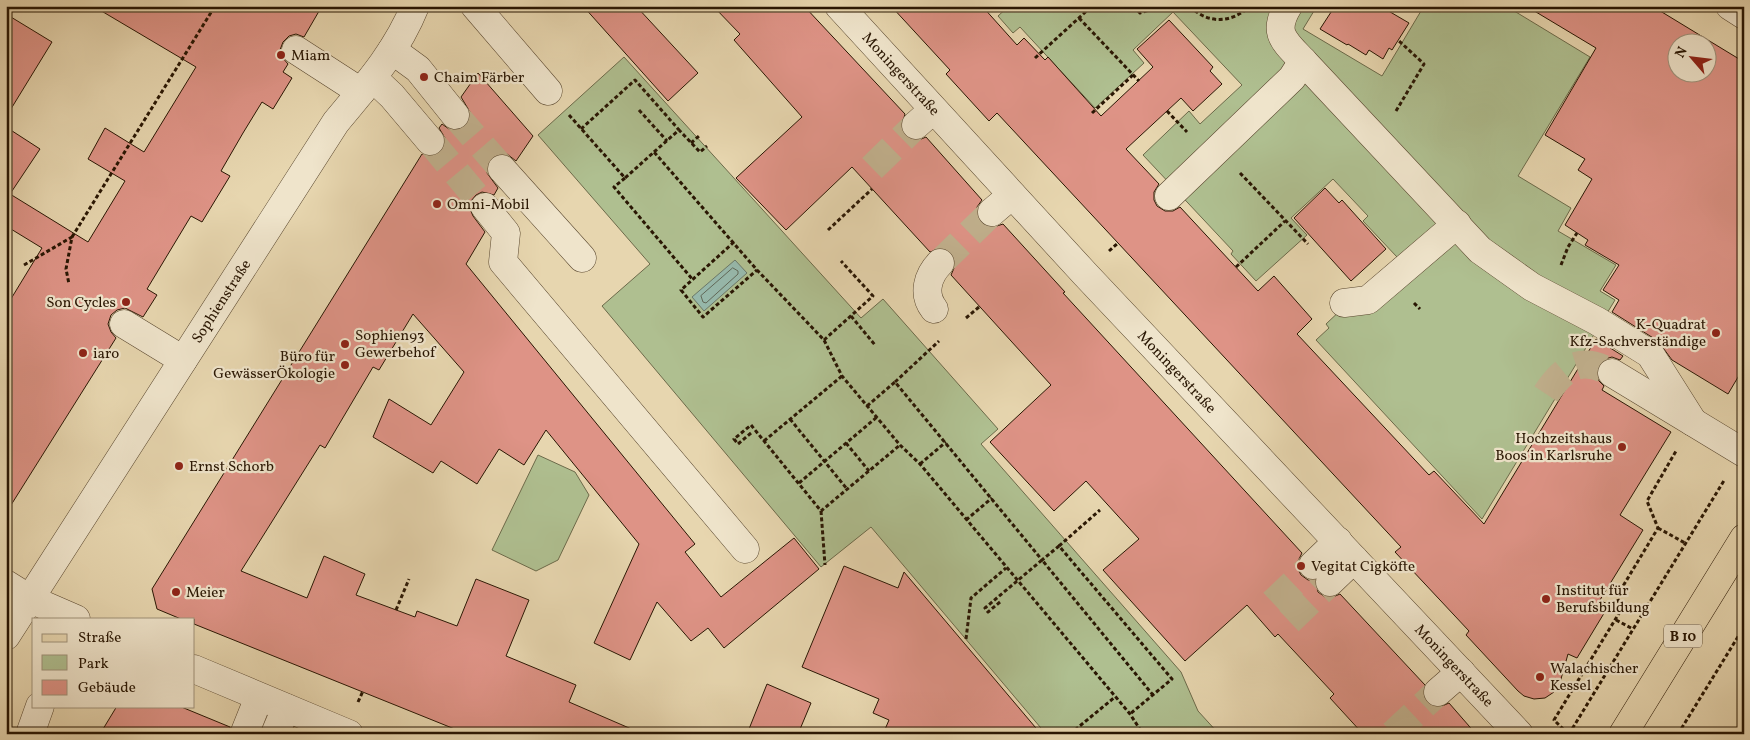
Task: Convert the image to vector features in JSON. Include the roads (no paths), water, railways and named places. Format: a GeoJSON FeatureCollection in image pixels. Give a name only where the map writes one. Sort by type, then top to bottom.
{"type":"FeatureCollection","features":[{"type":"Feature","properties":{"kind":"main road","name":"B 10"},"geometry":{"type":"LineString","coordinates":[[1623,734],[1744,538]]}},
{"type":"Feature","properties":{"kind":"street","name":"Sophienstraße"},"geometry":{"type":"LineString","coordinates":[[6,636],[32,609],[183,360],[336,122],[368,86],[392,50],[415,6]]}},
{"type":"Feature","properties":{"kind":"street"},"geometry":{"type":"LineString","coordinates":[[475,6],[548,91]]}},
{"type":"Feature","properties":{"kind":"street","name":"Moningerstraße"},"geometry":{"type":"LineString","coordinates":[[839,6],[924,117],[1002,204],[1346,550],[1519,734]]}},
{"type":"Feature","properties":{"kind":"street"},"geometry":{"type":"LineString","coordinates":[[1288,6],[1281,18],[1279,30],[1285,42],[1379,139],[1480,250],[1509,273],[1555,300],[1613,330],[1650,354],[1693,422]]}},
{"type":"Feature","properties":{"kind":"street"},"geometry":{"type":"LineString","coordinates":[[1730,6],[1744,15]]}},
{"type":"Feature","properties":{"kind":"street"},"geometry":{"type":"LineString","coordinates":[[296,50],[392,96],[430,141]]}},
{"type":"Feature","properties":{"kind":"street"},"geometry":{"type":"LineString","coordinates":[[392,50],[418,69],[455,115]]}},
{"type":"Feature","properties":{"kind":"street"},"geometry":{"type":"LineString","coordinates":[[1169,196],[1292,78],[1303,60]]}},
{"type":"Feature","properties":{"kind":"street"},"geometry":{"type":"LineString","coordinates":[[502,168],[582,258]]}},
{"type":"Feature","properties":{"kind":"street"},"geometry":{"type":"LineString","coordinates":[[485,207],[506,233],[503,262],[745,548]]}},
{"type":"Feature","properties":{"kind":"street"},"geometry":{"type":"LineString","coordinates":[[1344,303],[1368,300],[1457,224]]}},
{"type":"Feature","properties":{"kind":"street"},"geometry":{"type":"LineString","coordinates":[[934,310],[928,298],[928,280],[940,262]]}},
{"type":"Feature","properties":{"kind":"street"},"geometry":{"type":"LineString","coordinates":[[124,324],[183,360]]}},
{"type":"Feature","properties":{"kind":"street"},"geometry":{"type":"LineString","coordinates":[[1612,373],[1743,452]]}},
{"type":"Feature","properties":{"kind":"street"},"geometry":{"type":"LineString","coordinates":[[1321,574],[1346,550]]}},
{"type":"Feature","properties":{"kind":"street"},"geometry":{"type":"LineString","coordinates":[[6,584],[32,609],[72,618]]}},
{"type":"Feature","properties":{"kind":"street"},"geometry":{"type":"LineString","coordinates":[[195,669],[349,734]]}},
{"type":"Feature","properties":{"kind":"street"},"geometry":{"type":"LineString","coordinates":[[1438,692],[1461,672]]}},
{"type":"Feature","properties":{"kind":"street"},"geometry":{"type":"LineString","coordinates":[[245,732],[259,697]]}},
{"type":"Feature","properties":{"kind":"street"},"geometry":{"type":"LineString","coordinates":[[30,734],[39,708]]}},
{"type":"Feature","properties":{"kind":"street"},"geometry":{"type":"LineString","coordinates":[[275,734],[286,708]]}},
{"type":"Feature","properties":{"kind":"water"},"geometry":{"type":"Polygon","coordinates":[[[735,260],[747,273],[704,311],[692,297],[735,260]]]}},
{"type":"Feature","properties":{"kind":"tunnel"},"geometry":{"type":"LineString","coordinates":[[455,115],[502,169]]}},
{"type":"Feature","properties":{"kind":"tunnel"},"geometry":{"type":"LineString","coordinates":[[872,168],[916,125]]}},
{"type":"Feature","properties":{"kind":"tunnel"},"geometry":{"type":"LineString","coordinates":[[430,141],[485,207]]}},
{"type":"Feature","properties":{"kind":"tunnel"},"geometry":{"type":"LineString","coordinates":[[940,263],[992,212]]}},
{"type":"Feature","properties":{"kind":"tunnel"},"geometry":{"type":"LineString","coordinates":[[1546,394],[1560,377],[1574,367],[1591,365],[1612,373]]}},
{"type":"Feature","properties":{"kind":"tunnel"},"geometry":{"type":"LineString","coordinates":[[1273,603],[1313,565]]}},
{"type":"Feature","properties":{"kind":"tunnel"},"geometry":{"type":"LineString","coordinates":[[1289,621],[1330,582]]}},
{"type":"Feature","properties":{"kind":"tunnel"},"geometry":{"type":"LineString","coordinates":[[1393,734],[1438,692]]}},
{"type":"Feature","properties":{"kind":"place","name":"Miam"},"geometry":{"type":"Point","coordinates":[281,55]}},
{"type":"Feature","properties":{"kind":"place","name":"Chaim Färber"},"geometry":{"type":"Point","coordinates":[424,77]}},
{"type":"Feature","properties":{"kind":"place","name":"Omni-Mobil"},"geometry":{"type":"Point","coordinates":[437,204]}},
{"type":"Feature","properties":{"kind":"place","name":"Son Cycles"},"geometry":{"type":"Point","coordinates":[126,302]}},
{"type":"Feature","properties":{"kind":"place","name":"K-Quadrat Kfz-Sachverständige"},"geometry":{"type":"Point","coordinates":[1716,333]}},
{"type":"Feature","properties":{"kind":"place","name":"Sophien93 Gewerbehof"},"geometry":{"type":"Point","coordinates":[345,344]}},
{"type":"Feature","properties":{"kind":"place","name":"iaro"},"geometry":{"type":"Point","coordinates":[83,353]}},
{"type":"Feature","properties":{"kind":"place","name":"Büro für GewässerÖkologie"},"geometry":{"type":"Point","coordinates":[345,365]}},
{"type":"Feature","properties":{"kind":"place","name":"Hochzeitshaus Boos in Karlsruhe"},"geometry":{"type":"Point","coordinates":[1622,447]}},
{"type":"Feature","properties":{"kind":"place","name":"Ernst Schorb"},"geometry":{"type":"Point","coordinates":[179,466]}},
{"type":"Feature","properties":{"kind":"place","name":"Vegitat Cigköfte"},"geometry":{"type":"Point","coordinates":[1301,566]}},
{"type":"Feature","properties":{"kind":"place","name":"Meier"},"geometry":{"type":"Point","coordinates":[176,592]}},
{"type":"Feature","properties":{"kind":"place","name":"Institut für Berufsbildung"},"geometry":{"type":"Point","coordinates":[1546,599]}},
{"type":"Feature","properties":{"kind":"place","name":"Walachischer Kessel"},"geometry":{"type":"Point","coordinates":[1540,677]}}]}
